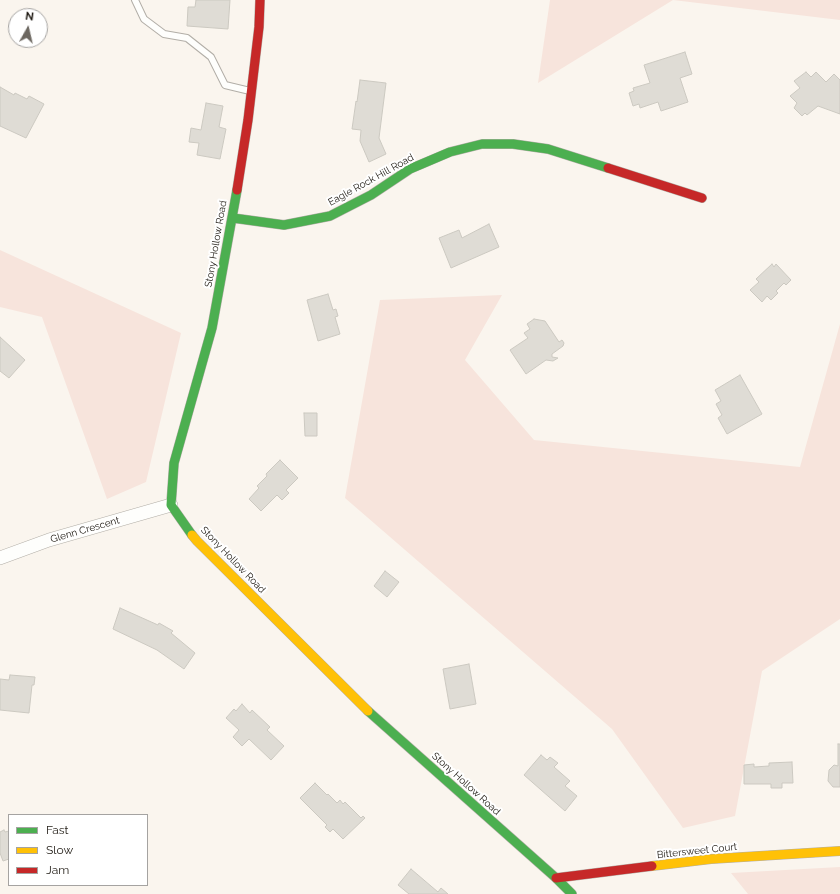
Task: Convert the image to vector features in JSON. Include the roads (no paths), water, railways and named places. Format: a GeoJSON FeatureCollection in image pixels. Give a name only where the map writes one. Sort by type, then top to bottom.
{"type":"FeatureCollection","features":[{"type":"Feature","properties":{"kind":"street","name":"Stony Hollow Road"},"geometry":{"type":"LineString","coordinates":[[260,0],[259,27],[252,92],[233,218],[212,328],[174,463],[171,505],[197,541],[358,702],[556,878],[572,894]]}},
{"type":"Feature","properties":{"kind":"street","name":"Eagle Rock Hill Road"},"geometry":{"type":"LineString","coordinates":[[233,218],[284,225],[330,216],[371,195],[410,169],[450,152],[482,144],[513,144],[548,149],[702,198]]}},
{"type":"Feature","properties":{"kind":"street","name":"Glenn Crescent"},"geometry":{"type":"LineString","coordinates":[[0,558],[49,540],[171,505]]}},
{"type":"Feature","properties":{"kind":"street","name":"Bittersweet Court"},"geometry":{"type":"LineString","coordinates":[[556,878],[711,859],[840,850]]}},
{"type":"Feature","properties":{"kind":"lane"},"geometry":{"type":"LineString","coordinates":[[134,0],[144,19],[164,34],[187,38],[211,57],[225,85],[252,92]]}}]}
